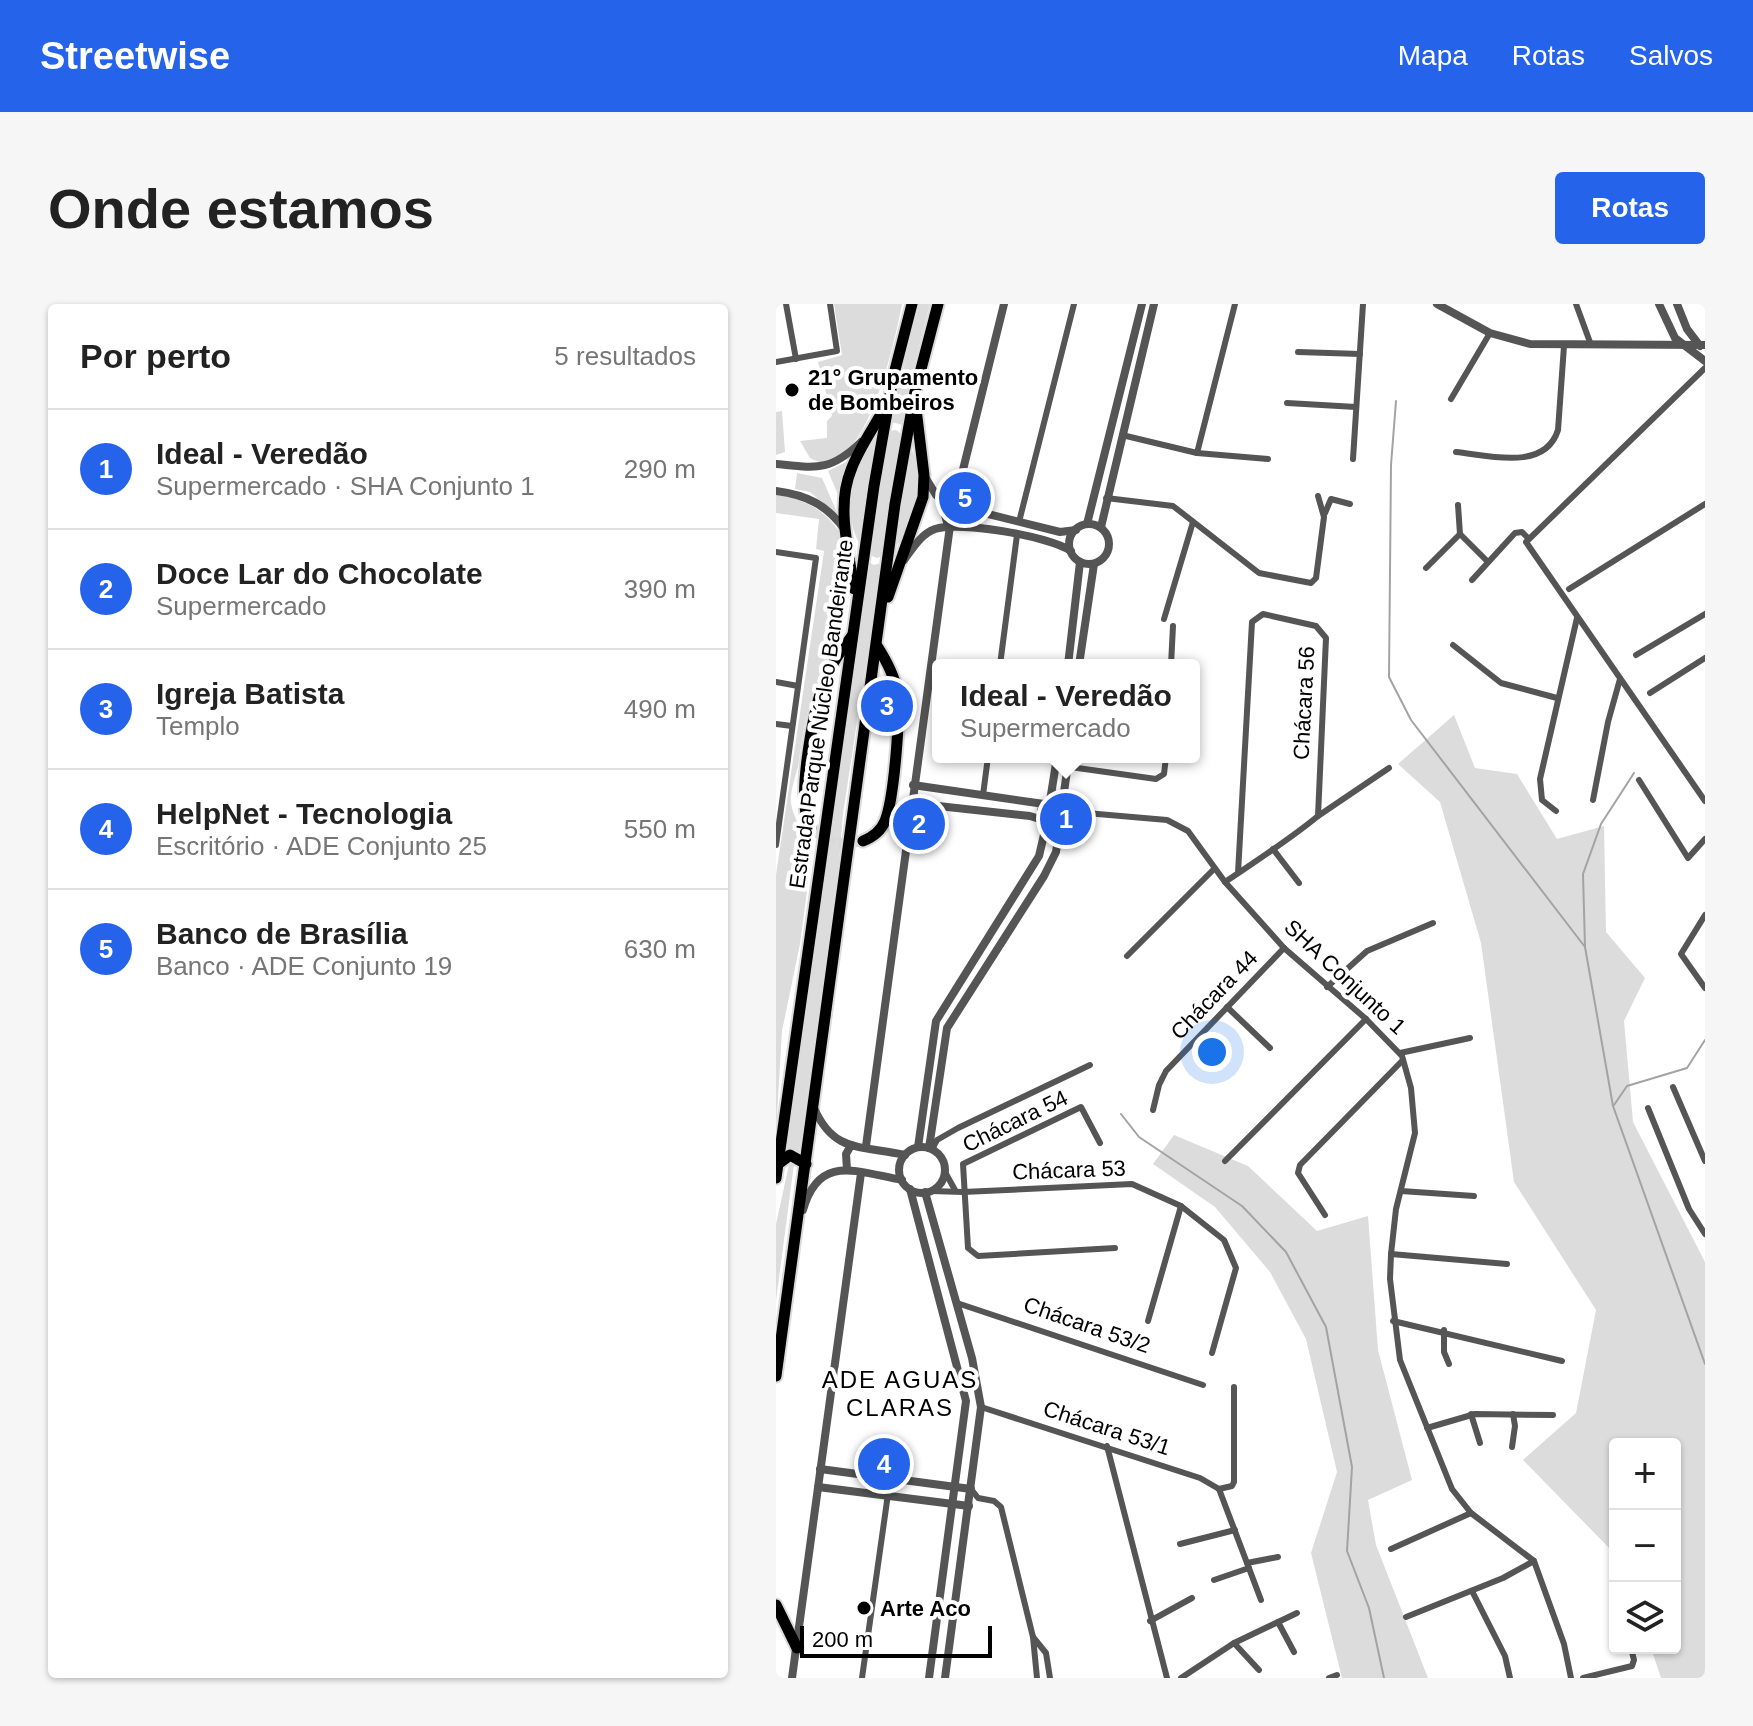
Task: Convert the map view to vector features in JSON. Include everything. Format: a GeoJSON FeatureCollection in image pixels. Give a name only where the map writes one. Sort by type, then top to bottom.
{"type":"FeatureCollection","features":[{"type":"Feature","properties":{"kind":"highway","name":"Estrada Parque Núcleo Bandeirante"},"geometry":{"type":"LineString","coordinates":[[776,1376],[895,504],[915,392],[938,304]]}},
{"type":"Feature","properties":{"kind":"highway"},"geometry":{"type":"LineString","coordinates":[[932,324],[945,304]]}},
{"type":"Feature","properties":{"kind":"highway","name":"Estrada Parque Núcleo Bandeirante"},"geometry":{"type":"LineString","coordinates":[[776,1178],[856,606],[889,399],[909,308]]}},
{"type":"Feature","properties":{"kind":"highway"},"geometry":{"type":"LineString","coordinates":[[882,609],[918,515],[924,475],[915,392]]}},
{"type":"Feature","properties":{"kind":"highway"},"geometry":{"type":"LineString","coordinates":[[856,606],[845,531],[846,488],[889,399]]}},
{"type":"Feature","properties":{"kind":"highway"},"geometry":{"type":"LineString","coordinates":[[811,828],[803,803],[819,699],[837,656],[852,636]]}},
{"type":"Feature","properties":{"kind":"highway"},"geometry":{"type":"LineString","coordinates":[[863,841],[878,831],[887,816],[897,732],[898,694],[889,666],[877,646]]}},
{"type":"Feature","properties":{"kind":"highway"},"geometry":{"type":"LineString","coordinates":[[778,1164],[790,1155],[806,1164]]}},
{"type":"Feature","properties":{"kind":"highway"},"geometry":{"type":"LineString","coordinates":[[776,1605],[797,1648]]}},
{"type":"Feature","properties":{"kind":"street"},"geometry":{"type":"LineString","coordinates":[[786,304],[796,359]]}},
{"type":"Feature","properties":{"kind":"street"},"geometry":{"type":"LineString","coordinates":[[776,362],[837,351],[830,304]]}},
{"type":"Feature","properties":{"kind":"street"},"geometry":{"type":"LineString","coordinates":[[866,1146],[950,526],[945,515],[954,506],[1004,304]]}},
{"type":"Feature","properties":{"kind":"street"},"geometry":{"type":"LineString","coordinates":[[1019,522],[1074,304]]}},
{"type":"Feature","properties":{"kind":"street"},"geometry":{"type":"LineString","coordinates":[[1087,524],[1142,304]]}},
{"type":"Feature","properties":{"kind":"street"},"geometry":{"type":"LineString","coordinates":[[897,570],[927,533],[950,526],[1054,541],[1071,551],[1080,562],[1094,564],[1105,557],[1109,544],[1101,527],[1106,498],[1154,304]]}},
{"type":"Feature","properties":{"kind":"street"},"geometry":{"type":"LineString","coordinates":[[1197,453],[1233,304]]}},
{"type":"Feature","properties":{"kind":"street"},"geometry":{"type":"LineString","coordinates":[[1353,459],[1363,304]]}},
{"type":"Feature","properties":{"kind":"street"},"geometry":{"type":"LineString","coordinates":[[1437,304],[1490,333],[1530,344],[1703,348]]}},
{"type":"Feature","properties":{"kind":"street"},"geometry":{"type":"LineString","coordinates":[[1576,304],[1591,345]]}},
{"type":"Feature","properties":{"kind":"street"},"geometry":{"type":"LineString","coordinates":[[1659,304],[1670,330],[1705,361]]}},
{"type":"Feature","properties":{"kind":"street"},"geometry":{"type":"LineString","coordinates":[[1677,304],[1690,334],[1703,348]]}},
{"type":"Feature","properties":{"kind":"street"},"geometry":{"type":"LineString","coordinates":[[1660,346],[1668,340],[1670,330]]}},
{"type":"Feature","properties":{"kind":"street"},"geometry":{"type":"LineString","coordinates":[[1451,399],[1490,333]]}},
{"type":"Feature","properties":{"kind":"street"},"geometry":{"type":"LineString","coordinates":[[1685,346],[1690,334]]}},
{"type":"Feature","properties":{"kind":"street"},"geometry":{"type":"LineString","coordinates":[[1456,452],[1524,458],[1535,455],[1553,440],[1558,430],[1564,346]]}},
{"type":"Feature","properties":{"kind":"street"},"geometry":{"type":"LineString","coordinates":[[1298,352],[1360,354]]}},
{"type":"Feature","properties":{"kind":"street"},"geometry":{"type":"LineString","coordinates":[[1705,368],[1528,538],[1526,544],[1705,801]]}},
{"type":"Feature","properties":{"kind":"street"},"geometry":{"type":"LineString","coordinates":[[1287,403],[1356,407]]}},
{"type":"Feature","properties":{"kind":"street"},"geometry":{"type":"LineString","coordinates":[[776,464],[820,469],[832,465],[870,433]]}},
{"type":"Feature","properties":{"kind":"street"},"geometry":{"type":"LineString","coordinates":[[1122,435],[1197,453],[1268,459]]}},
{"type":"Feature","properties":{"kind":"street"},"geometry":{"type":"LineString","coordinates":[[924,475],[936,495],[954,506],[1060,532],[1076,530],[1087,524],[1101,527]]}},
{"type":"Feature","properties":{"kind":"street"},"geometry":{"type":"LineString","coordinates":[[776,491],[799,495],[823,505],[845,531]]}},
{"type":"Feature","properties":{"kind":"street"},"geometry":{"type":"LineString","coordinates":[[1318,496],[1324,517]]}},
{"type":"Feature","properties":{"kind":"street"},"geometry":{"type":"LineString","coordinates":[[1106,498],[1166,504],[1259,573],[1311,583],[1316,578],[1324,517],[1330,500],[1350,504]]}},
{"type":"Feature","properties":{"kind":"street"},"geometry":{"type":"LineString","coordinates":[[1569,589],[1705,504]]}},
{"type":"Feature","properties":{"kind":"street"},"geometry":{"type":"LineString","coordinates":[[1458,505],[1460,534],[1488,562]]}},
{"type":"Feature","properties":{"kind":"street"},"geometry":{"type":"LineString","coordinates":[[1164,619],[1193,522]]}},
{"type":"Feature","properties":{"kind":"street"},"geometry":{"type":"LineString","coordinates":[[1071,551],[1070,538],[1076,530]]}},
{"type":"Feature","properties":{"kind":"street"},"geometry":{"type":"LineString","coordinates":[[1472,580],[1515,533],[1522,532],[1528,538]]}},
{"type":"Feature","properties":{"kind":"street"},"geometry":{"type":"LineString","coordinates":[[1426,568],[1460,534]]}},
{"type":"Feature","properties":{"kind":"street"},"geometry":{"type":"LineString","coordinates":[[1001,659],[1017,535]]}},
{"type":"Feature","properties":{"kind":"street"},"geometry":{"type":"LineString","coordinates":[[776,562],[777,552],[815,558],[787,764],[779,800],[776,845]]}},
{"type":"Feature","properties":{"kind":"street"},"geometry":{"type":"LineString","coordinates":[[1069,659],[1080,562]]}},
{"type":"Feature","properties":{"kind":"street"},"geometry":{"type":"LineString","coordinates":[[1080,659],[1094,564]]}},
{"type":"Feature","properties":{"kind":"street","name":"Chácara 56"},"geometry":{"type":"LineString","coordinates":[[1238,873],[1252,622],[1259,614],[1316,626],[1326,638],[1318,816]]}},
{"type":"Feature","properties":{"kind":"street"},"geometry":{"type":"LineString","coordinates":[[1636,655],[1705,614]]}},
{"type":"Feature","properties":{"kind":"street"},"geometry":{"type":"LineString","coordinates":[[1073,617],[1085,619]]}},
{"type":"Feature","properties":{"kind":"street"},"geometry":{"type":"LineString","coordinates":[[1556,811],[1546,806],[1539,791],[1577,618]]}},
{"type":"Feature","properties":{"kind":"street"},"geometry":{"type":"LineString","coordinates":[[1171,659],[1173,626]]}},
{"type":"Feature","properties":{"kind":"street"},"geometry":{"type":"LineString","coordinates":[[1453,645],[1501,683],[1557,698]]}},
{"type":"Feature","properties":{"kind":"street"},"geometry":{"type":"LineString","coordinates":[[1650,693],[1705,658]]}},
{"type":"Feature","properties":{"kind":"street"},"geometry":{"type":"LineString","coordinates":[[1593,800],[1620,679]]}},
{"type":"Feature","properties":{"kind":"street"},"geometry":{"type":"LineString","coordinates":[[776,682],[798,686]]}},
{"type":"Feature","properties":{"kind":"street"},"geometry":{"type":"LineString","coordinates":[[776,724],[792,726]]}},
{"type":"Feature","properties":{"kind":"street"},"geometry":{"type":"LineString","coordinates":[[776,762],[787,764]]}},
{"type":"Feature","properties":{"kind":"street"},"geometry":{"type":"LineString","coordinates":[[983,795],[987,763]]}},
{"type":"Feature","properties":{"kind":"street"},"geometry":{"type":"LineString","coordinates":[[918,1147],[936,1021],[1039,856],[1046,821],[1041,811],[1047,802],[1056,763]]}},
{"type":"Feature","properties":{"kind":"street"},"geometry":{"type":"LineString","coordinates":[[930,1148],[947,1028],[1044,876],[1056,852],[1068,763]]}},
{"type":"Feature","properties":{"kind":"street"},"geometry":{"type":"LineString","coordinates":[[1073,763],[1156,779],[1164,774],[1165,763]]}},
{"type":"Feature","properties":{"kind":"street"},"geometry":{"type":"LineString","coordinates":[[1225,882],[1389,768]]}},
{"type":"Feature","properties":{"kind":"street"},"geometry":{"type":"LineString","coordinates":[[1639,780],[1688,858],[1705,839]]}},
{"type":"Feature","properties":{"kind":"street"},"geometry":{"type":"LineString","coordinates":[[913,785],[1047,802],[1062,812]]}},
{"type":"Feature","properties":{"kind":"street"},"geometry":{"type":"LineString","coordinates":[[931,804],[925,794],[934,789]]}},
{"type":"Feature","properties":{"kind":"street"},"geometry":{"type":"LineString","coordinates":[[1030,816],[1033,802]]}},
{"type":"Feature","properties":{"kind":"street"},"geometry":{"type":"LineString","coordinates":[[911,803],[1030,816],[1046,821],[1062,812]]}},
{"type":"Feature","properties":{"kind":"street","name":"SHA Conjunto 1"},"geometry":{"type":"LineString","coordinates":[[1062,812],[1167,820],[1188,831],[1214,869],[1284,948],[1366,1019],[1402,1057],[1411,1088],[1415,1133],[1401,1191],[1391,1254],[1393,1321],[1400,1360],[1452,1489],[1471,1513],[1534,1561]]}},
{"type":"Feature","properties":{"kind":"street"},"geometry":{"type":"LineString","coordinates":[[1273,849],[1299,883]]}},
{"type":"Feature","properties":{"kind":"street"},"geometry":{"type":"LineString","coordinates":[[1127,956],[1214,869]]}},
{"type":"Feature","properties":{"kind":"street"},"geometry":{"type":"LineString","coordinates":[[1705,915],[1681,954],[1705,988]]}},
{"type":"Feature","properties":{"kind":"street"},"geometry":{"type":"LineString","coordinates":[[1327,987],[1367,951],[1433,923]]}},
{"type":"Feature","properties":{"kind":"street","name":"Chácara 44"},"geometry":{"type":"LineString","coordinates":[[1153,1110],[1161,1078],[1284,948]]}},
{"type":"Feature","properties":{"kind":"street"},"geometry":{"type":"LineString","coordinates":[[1227,1007],[1270,1048]]}},
{"type":"Feature","properties":{"kind":"street"},"geometry":{"type":"LineString","coordinates":[[1225,1161],[1366,1019]]}},
{"type":"Feature","properties":{"kind":"street"},"geometry":{"type":"LineString","coordinates":[[936,1021],[947,1028]]}},
{"type":"Feature","properties":{"kind":"street"},"geometry":{"type":"LineString","coordinates":[[1325,1215],[1298,1173],[1300,1165],[1402,1057],[1470,1038]]}},
{"type":"Feature","properties":{"kind":"street"},"geometry":{"type":"LineString","coordinates":[[930,1148],[937,1140],[958,1128],[1090,1065]]}},
{"type":"Feature","properties":{"kind":"street"},"geometry":{"type":"LineString","coordinates":[[1673,1087],[1705,1161]]}},
{"type":"Feature","properties":{"kind":"street","name":"Chácara 54"},"geometry":{"type":"LineString","coordinates":[[1100,1143],[1087,1112],[1081,1107],[963,1164],[968,1248],[973,1254],[1115,1248]]}},
{"type":"Feature","properties":{"kind":"street"},"geometry":{"type":"LineString","coordinates":[[814,1108],[829,1135],[850,1147],[866,1146],[905,1155]]}},
{"type":"Feature","properties":{"kind":"street"},"geometry":{"type":"LineString","coordinates":[[1648,1108],[1689,1209],[1705,1234]]}},
{"type":"Feature","properties":{"kind":"street"},"geometry":{"type":"LineString","coordinates":[[847,1170],[846,1154],[850,1147]]}},
{"type":"Feature","properties":{"kind":"street"},"geometry":{"type":"LineString","coordinates":[[929,1678],[965,1426],[962,1384],[910,1189],[899,1172],[905,1155],[918,1147],[930,1148],[942,1158],[945,1172],[955,1190]]}},
{"type":"Feature","properties":{"kind":"street"},"geometry":{"type":"LineString","coordinates":[[796,1233],[809,1187],[825,1173],[847,1170],[902,1180]]}},
{"type":"Feature","properties":{"kind":"street"},"geometry":{"type":"LineString","coordinates":[[928,1192],[943,1179],[945,1172]]}},
{"type":"Feature","properties":{"kind":"street"},"geometry":{"type":"LineString","coordinates":[[792,1678],[861,1173]]}},
{"type":"Feature","properties":{"kind":"street","name":"Chácara 53"},"geometry":{"type":"LineString","coordinates":[[928,1192],[1132,1184],[1181,1206],[1224,1240],[1236,1268],[1212,1353]]}},
{"type":"Feature","properties":{"kind":"street"},"geometry":{"type":"LineString","coordinates":[[910,1189],[928,1192]]}},
{"type":"Feature","properties":{"kind":"street"},"geometry":{"type":"LineString","coordinates":[[1401,1191],[1474,1196]]}},
{"type":"Feature","properties":{"kind":"street"},"geometry":{"type":"LineString","coordinates":[[928,1192],[981,1407],[945,1678]]}},
{"type":"Feature","properties":{"kind":"street"},"geometry":{"type":"LineString","coordinates":[[1148,1321],[1181,1206]]}},
{"type":"Feature","properties":{"kind":"street"},"geometry":{"type":"LineString","coordinates":[[1391,1254],[1507,1264]]}},
{"type":"Feature","properties":{"kind":"street","name":"Chácara 53/2"},"geometry":{"type":"LineString","coordinates":[[957,1303],[1203,1385]]}},
{"type":"Feature","properties":{"kind":"street"},"geometry":{"type":"LineString","coordinates":[[1393,1321],[1444,1330],[1562,1361]]}},
{"type":"Feature","properties":{"kind":"street"},"geometry":{"type":"LineString","coordinates":[[1444,1330],[1444,1352],[1449,1364]]}},
{"type":"Feature","properties":{"kind":"street"},"geometry":{"type":"LineString","coordinates":[[1234,1387],[1234,1482],[1232,1486],[1219,1489],[1261,1600]]}},
{"type":"Feature","properties":{"kind":"street","name":"Chácara 53/1"},"geometry":{"type":"LineString","coordinates":[[981,1407],[1200,1478],[1219,1489]]}},
{"type":"Feature","properties":{"kind":"street"},"geometry":{"type":"LineString","coordinates":[[1427,1428],[1471,1414],[1553,1415]]}},
{"type":"Feature","properties":{"kind":"street"},"geometry":{"type":"LineString","coordinates":[[1471,1414],[1480,1443]]}},
{"type":"Feature","properties":{"kind":"street"},"geometry":{"type":"LineString","coordinates":[[1512,1447],[1513,1414]]}},
{"type":"Feature","properties":{"kind":"street"},"geometry":{"type":"LineString","coordinates":[[965,1426],[979,1427]]}},
{"type":"Feature","properties":{"kind":"street"},"geometry":{"type":"LineString","coordinates":[[1107,1446],[1167,1678]]}},
{"type":"Feature","properties":{"kind":"street"},"geometry":{"type":"LineString","coordinates":[[820,1469],[971,1489],[978,1498],[994,1501],[1001,1507],[1033,1637],[1037,1678]]}},
{"type":"Feature","properties":{"kind":"street"},"geometry":{"type":"LineString","coordinates":[[831,1488],[835,1472]]}},
{"type":"Feature","properties":{"kind":"street"},"geometry":{"type":"LineString","coordinates":[[932,1499],[940,1490],[935,1483]]}},
{"type":"Feature","properties":{"kind":"street"},"geometry":{"type":"LineString","coordinates":[[818,1487],[969,1506],[978,1498]]}},
{"type":"Feature","properties":{"kind":"street"},"geometry":{"type":"LineString","coordinates":[[862,1678],[888,1494]]}},
{"type":"Feature","properties":{"kind":"street"},"geometry":{"type":"LineString","coordinates":[[1391,1549],[1471,1513]]}},
{"type":"Feature","properties":{"kind":"street"},"geometry":{"type":"LineString","coordinates":[[1180,1544],[1235,1530]]}},
{"type":"Feature","properties":{"kind":"street"},"geometry":{"type":"LineString","coordinates":[[1214,1580],[1248,1565],[1278,1557]]}},
{"type":"Feature","properties":{"kind":"street"},"geometry":{"type":"LineString","coordinates":[[1406,1617],[1472,1591],[1534,1561],[1564,1644],[1571,1678]]}},
{"type":"Feature","properties":{"kind":"street"},"geometry":{"type":"LineString","coordinates":[[944,1563],[960,1571]]}},
{"type":"Feature","properties":{"kind":"street"},"geometry":{"type":"LineString","coordinates":[[1472,1591],[1505,1656],[1510,1678]]}},
{"type":"Feature","properties":{"kind":"street"},"geometry":{"type":"LineString","coordinates":[[1150,1621],[1192,1598]]}},
{"type":"Feature","properties":{"kind":"street"},"geometry":{"type":"LineString","coordinates":[[1181,1678],[1234,1643],[1297,1613]]}},
{"type":"Feature","properties":{"kind":"street"},"geometry":{"type":"LineString","coordinates":[[1278,1622],[1294,1652]]}},
{"type":"Feature","properties":{"kind":"street"},"geometry":{"type":"LineString","coordinates":[[1033,1637],[1046,1653],[1050,1678]]}},
{"type":"Feature","properties":{"kind":"street"},"geometry":{"type":"LineString","coordinates":[[1234,1643],[1259,1670]]}},
{"type":"Feature","properties":{"kind":"street"},"geometry":{"type":"LineString","coordinates":[[1583,1678],[1632,1666],[1632,1654]]}},
{"type":"Feature","properties":{"kind":"street"},"geometry":{"type":"LineString","coordinates":[[1329,1678],[1337,1675]]}},
{"type":"Feature","properties":{"kind":"shaded area"},"geometry":{"type":"Polygon","coordinates":[[[834,304],[902,304],[893,346],[874,405],[861,432],[846,452],[829,462],[810,458],[800,441],[827,438],[827,421],[832,416],[818,362],[842,355],[834,304]]]}},
{"type":"Feature","properties":{"kind":"shaded area"},"geometry":{"type":"Polygon","coordinates":[[[918,304],[930,304],[907,394],[903,425],[891,422],[918,304]]]}},
{"type":"Feature","properties":{"kind":"shaded area"},"geometry":{"type":"Polygon","coordinates":[[[782,411],[785,452],[776,455],[776,412],[782,411]]]}},
{"type":"Feature","properties":{"kind":"shaded area"},"geometry":{"type":"Polygon","coordinates":[[[896,430],[908,442],[915,459],[917,499],[904,536],[892,550],[877,558],[863,548],[854,532],[852,489],[857,467],[866,449],[880,435],[896,430]]]}},
{"type":"Feature","properties":{"kind":"shaded area"},"geometry":{"type":"Polygon","coordinates":[[[848,461],[838,495],[828,471],[848,461]]]}},
{"type":"Feature","properties":{"kind":"shaded area"},"geometry":{"type":"Polygon","coordinates":[[[797,473],[822,478],[839,517],[810,492],[795,489],[797,473]]]}},
{"type":"Feature","properties":{"kind":"shaded area"},"geometry":{"type":"Polygon","coordinates":[[[776,494],[803,502],[824,514],[838,530],[850,572],[844,621],[834,652],[810,704],[791,794],[794,814],[813,846],[800,944],[782,1031],[776,1132],[776,875],[824,551],[816,549],[819,519],[776,513],[776,494]]]}},
{"type":"Feature","properties":{"kind":"shaded area"},"geometry":{"type":"Polygon","coordinates":[[[858,556],[874,565],[888,561],[870,636],[843,814],[799,1153],[785,1151],[836,794],[860,573],[858,556]]]}},
{"type":"Feature","properties":{"kind":"shaded area"},"geometry":{"type":"Polygon","coordinates":[[[1454,715],[1475,768],[1517,774],[1557,839],[1604,826],[1606,932],[1645,978],[1624,1021],[1633,1122],[1705,1262],[1705,1678],[1661,1678],[1653,1654],[1681,1654],[1681,1438],[1609,1438],[1609,1548],[1523,1460],[1576,1413],[1596,1310],[1514,1182],[1481,943],[1440,802],[1398,764],[1454,715]]]}},
{"type":"Feature","properties":{"kind":"shaded area"},"geometry":{"type":"Polygon","coordinates":[[[1174,1135],[1248,1166],[1317,1231],[1368,1216],[1378,1350],[1412,1480],[1368,1500],[1376,1545],[1428,1678],[1342,1678],[1311,1553],[1337,1472],[1306,1339],[1270,1272],[1215,1207],[1153,1164],[1174,1135]]]}},
{"type":"Feature","properties":{"kind":"shaded area"},"geometry":{"type":"Polygon","coordinates":[[[790,1160],[794,1164],[776,1301],[776,1224],[790,1160]]]}},
{"type":"Feature","properties":{"kind":"waterway"},"geometry":{"type":"LineString","coordinates":[[1396,401],[1391,465],[1389,677],[1411,720],[1585,947],[1613,1106],[1705,1364]]}},
{"type":"Feature","properties":{"kind":"waterway"},"geometry":{"type":"LineString","coordinates":[[1585,947],[1583,874],[1601,824],[1634,773]]}},
{"type":"Feature","properties":{"kind":"waterway"},"geometry":{"type":"LineString","coordinates":[[1614,1105],[1627,1086],[1687,1068],[1705,1040]]}},
{"type":"Feature","properties":{"kind":"waterway"},"geometry":{"type":"LineString","coordinates":[[1121,1114],[1139,1137],[1242,1206],[1286,1252],[1326,1327],[1352,1467],[1347,1551],[1369,1608],[1384,1678]]}},
{"type":"Feature","properties":{"kind":"tunnel"},"geometry":{"type":"LineString","coordinates":[[811,828],[834,844],[863,841]]}},
{"type":"Feature","properties":{"kind":"place","name":"21° Grupamento de Bombeiros"},"geometry":{"type":"Point","coordinates":[792,390]}},
{"type":"Feature","properties":{"kind":"place","name":"Banco de Brasília"},"geometry":{"type":"Point","coordinates":[965,498]}},
{"type":"Feature","properties":{"kind":"place","name":"Igreja Batista"},"geometry":{"type":"Point","coordinates":[887,706]}},
{"type":"Feature","properties":{"kind":"place","name":"Ideal - Veredão"},"geometry":{"type":"Point","coordinates":[1066,819]}},
{"type":"Feature","properties":{"kind":"place","name":"Doce Lar do Chocolate"},"geometry":{"type":"Point","coordinates":[919,824]}},
{"type":"Feature","properties":{"kind":"place","name":"HelpNet - Tecnologia"},"geometry":{"type":"Point","coordinates":[884,1464]}},
{"type":"Feature","properties":{"kind":"place","name":"Arte Aco"},"geometry":{"type":"Point","coordinates":[864,1608]}},
{"type":"Feature","properties":{"kind":"district","name":"ADE AGUAS CLARAS"},"geometry":{"type":"Point","coordinates":[900,1393]}}]}
